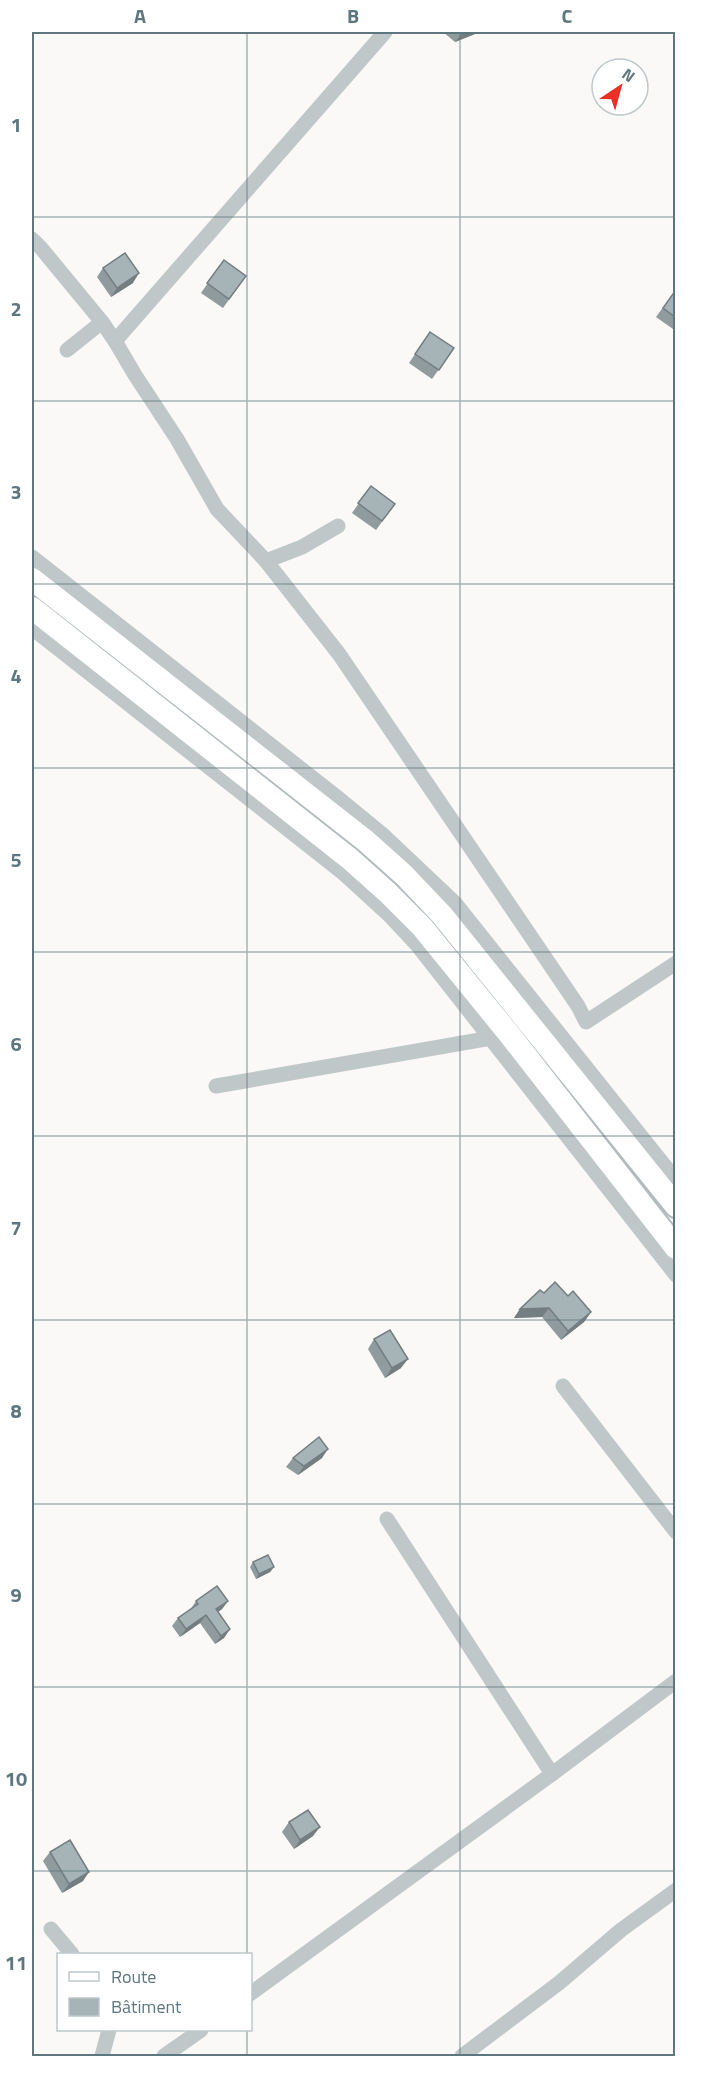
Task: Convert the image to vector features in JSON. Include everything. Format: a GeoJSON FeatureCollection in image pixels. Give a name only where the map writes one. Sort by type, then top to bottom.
{"type":"FeatureCollection","features":[{"type":"Feature","properties":{"kind":"main road"},"geometry":{"type":"LineString","coordinates":[[32,579],[366,841],[404,875],[537,1019],[675,1206]]}},
{"type":"Feature","properties":{"kind":"main road"},"geometry":{"type":"LineString","coordinates":[[32,608],[350,859],[388,892],[422,927],[500,1036],[675,1248]]}},
{"type":"Feature","properties":{"kind":"street"},"geometry":{"type":"LineString","coordinates":[[115,341],[384,32]]}},
{"type":"Feature","properties":{"kind":"street"},"geometry":{"type":"LineString","coordinates":[[32,239],[102,322],[177,439],[217,509],[266,561],[339,654],[578,1006],[586,1022],[675,963]]}},
{"type":"Feature","properties":{"kind":"street"},"geometry":{"type":"LineString","coordinates":[[67,350],[102,322]]}},
{"type":"Feature","properties":{"kind":"street"},"geometry":{"type":"LineString","coordinates":[[266,561],[302,547],[338,526]]}},
{"type":"Feature","properties":{"kind":"street"},"geometry":{"type":"LineString","coordinates":[[32,557],[382,834],[455,903],[537,1019],[675,1180]]}},
{"type":"Feature","properties":{"kind":"street"},"geometry":{"type":"LineString","coordinates":[[32,628],[342,872],[389,915],[500,1036],[675,1275]]}},
{"type":"Feature","properties":{"kind":"street"},"geometry":{"type":"LineString","coordinates":[[216,1086],[500,1036],[537,1019]]}},
{"type":"Feature","properties":{"kind":"street"},"geometry":{"type":"LineString","coordinates":[[563,1386],[675,1532]]}},
{"type":"Feature","properties":{"kind":"street"},"geometry":{"type":"LineString","coordinates":[[387,1519],[552,1774]]}},
{"type":"Feature","properties":{"kind":"street"},"geometry":{"type":"LineString","coordinates":[[252,1993],[552,1774],[675,1681]]}},
{"type":"Feature","properties":{"kind":"street"},"geometry":{"type":"LineString","coordinates":[[462,2056],[559,1983],[621,1930],[675,1890]]}},
{"type":"Feature","properties":{"kind":"street"},"geometry":{"type":"LineString","coordinates":[[51,1929],[71,1953]]}},
{"type":"Feature","properties":{"kind":"street"},"geometry":{"type":"LineString","coordinates":[[102,2056],[109,2031]]}},
{"type":"Feature","properties":{"kind":"street"},"geometry":{"type":"LineString","coordinates":[[164,2056],[200,2031]]}},
{"type":"Feature","properties":{"kind":"building"},"geometry":{"type":"Polygon","coordinates":[[[125,253],[139,273],[117,288],[103,268],[125,253]]]}},
{"type":"Feature","properties":{"kind":"building"},"geometry":{"type":"Polygon","coordinates":[[[224,260],[246,276],[229,299],[207,283],[224,260]]]}},
{"type":"Feature","properties":{"kind":"building"},"geometry":{"type":"Polygon","coordinates":[[[675,291],[675,317],[663,308],[675,291]]]}},
{"type":"Feature","properties":{"kind":"building"},"geometry":{"type":"Polygon","coordinates":[[[430,332],[454,348],[439,370],[415,354],[430,332]]]}},
{"type":"Feature","properties":{"kind":"building"},"geometry":{"type":"Polygon","coordinates":[[[371,486],[395,504],[382,521],[358,503],[371,486]]]}},
{"type":"Feature","properties":{"kind":"building"},"geometry":{"type":"Polygon","coordinates":[[[555,1282],[568,1296],[573,1291],[591,1312],[568,1331],[549,1308],[520,1309],[540,1290],[544,1293],[555,1282]]]}},
{"type":"Feature","properties":{"kind":"building"},"geometry":{"type":"Polygon","coordinates":[[[390,1330],[408,1359],[392,1368],[374,1339],[390,1330]]]}},
{"type":"Feature","properties":{"kind":"building"},"geometry":{"type":"Polygon","coordinates":[[[319,1437],[328,1449],[304,1466],[293,1458],[319,1437]]]}},
{"type":"Feature","properties":{"kind":"building"},"geometry":{"type":"Polygon","coordinates":[[[268,1555],[274,1567],[259,1574],[253,1562],[268,1555]]]}},
{"type":"Feature","properties":{"kind":"building"},"geometry":{"type":"Polygon","coordinates":[[[217,1586],[228,1601],[216,1609],[230,1629],[221,1636],[206,1615],[186,1629],[178,1618],[198,1604],[196,1601],[217,1586]]]}},
{"type":"Feature","properties":{"kind":"building"},"geometry":{"type":"Polygon","coordinates":[[[308,1810],[320,1827],[300,1840],[289,1822],[308,1810]]]}},
{"type":"Feature","properties":{"kind":"building"},"geometry":{"type":"Polygon","coordinates":[[[70,1840],[89,1872],[69,1884],[50,1852],[70,1840]]]}}]}
